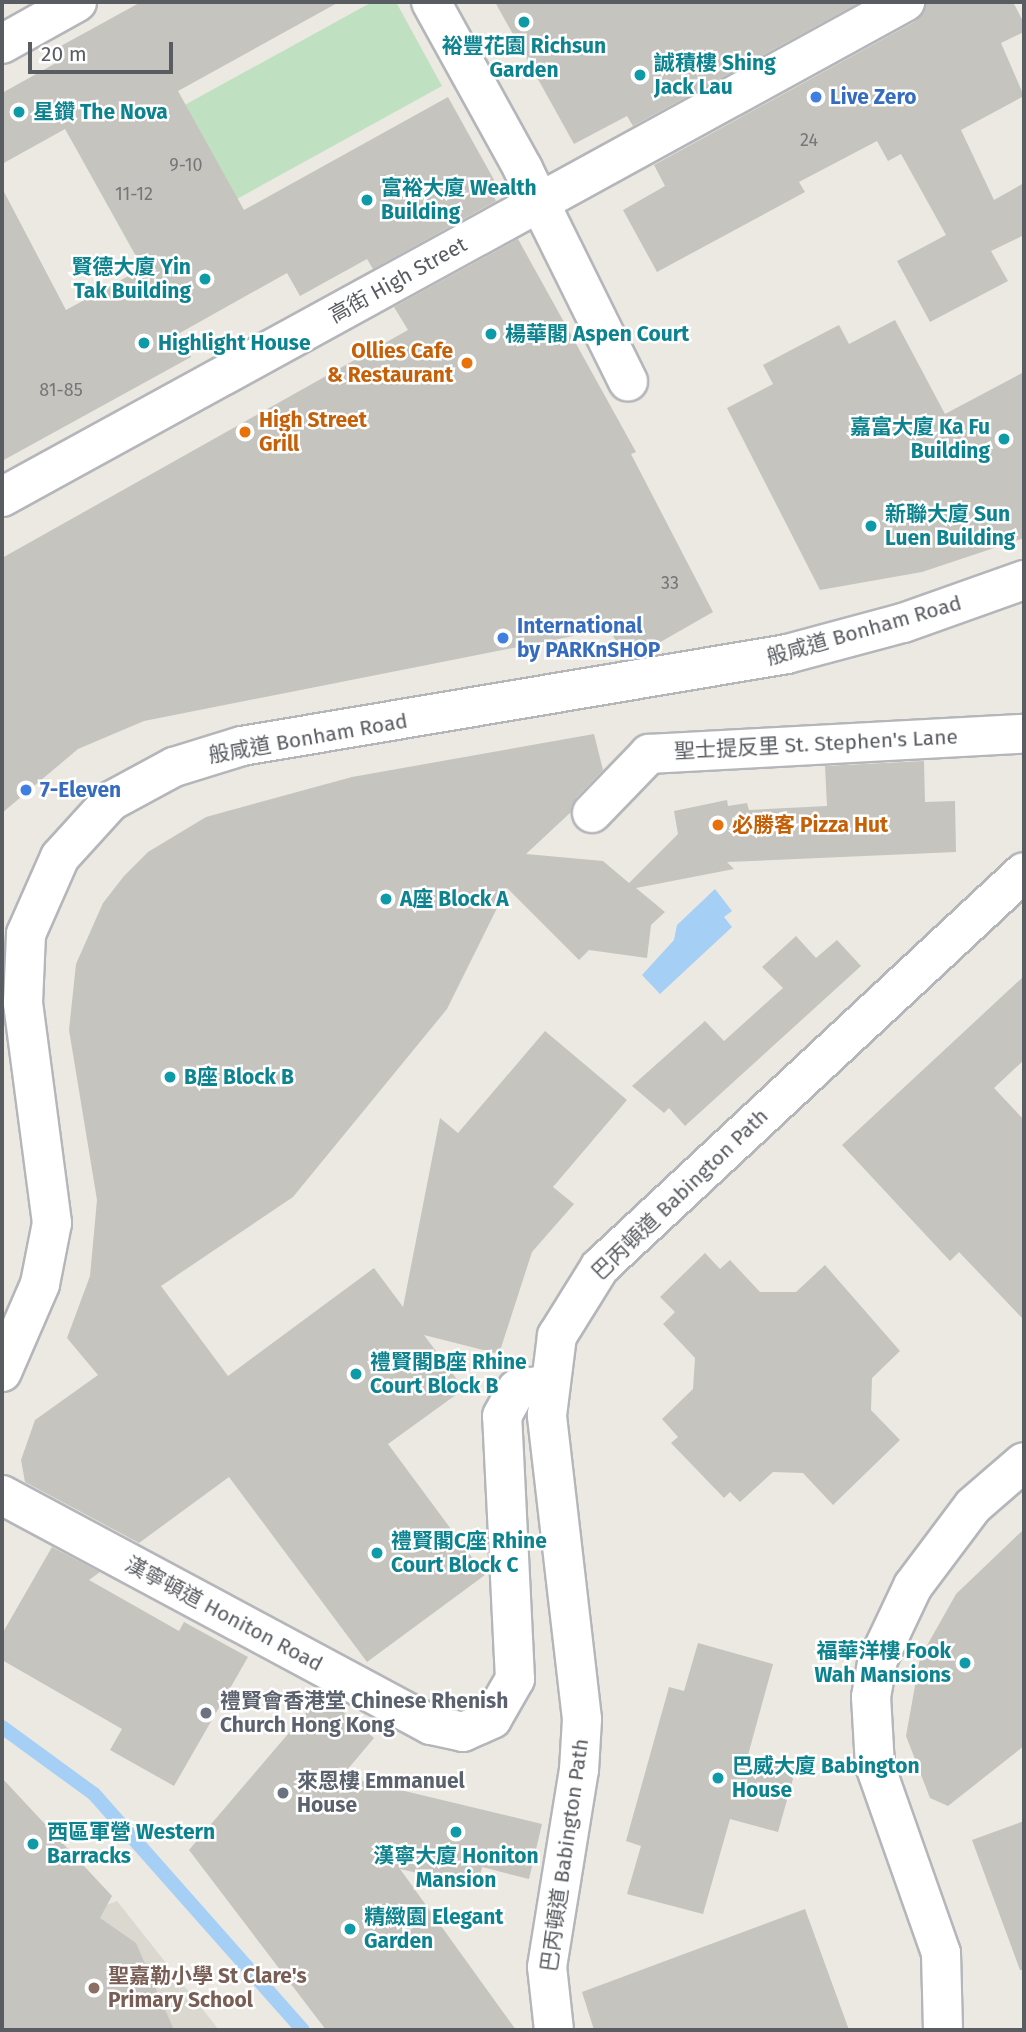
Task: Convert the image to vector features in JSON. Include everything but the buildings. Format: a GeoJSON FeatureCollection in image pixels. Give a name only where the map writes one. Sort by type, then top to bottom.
{"type":"FeatureCollection","features":[{"type":"Feature","properties":{"kind":"street"},"geometry":{"type":"LineString","coordinates":[[2,44],[77,2]]}},
{"type":"Feature","properties":{"kind":"street"},"geometry":{"type":"LineString","coordinates":[[431,2],[628,381]]}},
{"type":"Feature","properties":{"kind":"street","name":"高街 High Street"},"geometry":{"type":"LineString","coordinates":[[2,497],[905,2]]}},
{"type":"Feature","properties":{"kind":"street","name":"般咸道 Bonham Road"},"geometry":{"type":"LineString","coordinates":[[2,1372],[40,1283],[52,1223],[23,1003],[26,933],[60,857],[111,801],[174,767],[242,746],[787,654],[903,624],[1024,580]]}},
{"type":"Feature","properties":{"kind":"street","name":"聖士提反里 St. Stephen's Lane"},"geometry":{"type":"LineString","coordinates":[[592,813],[649,754],[1024,734]]}},
{"type":"Feature","properties":{"kind":"street","name":"巴丙頓道 Babington Path"},"geometry":{"type":"LineString","coordinates":[[554,2030],[547,1967],[579,1770],[582,1719],[547,1385],[562,1325],[600,1267],[1024,872]]}},
{"type":"Feature","properties":{"kind":"street","name":"漢寧頓道 Honiton Road"},"geometry":{"type":"LineString","coordinates":[[2,1495],[431,1725],[463,1732],[492,1719],[515,1679],[502,1416],[517,1389],[547,1385]]}},
{"type":"Feature","properties":{"kind":"street"},"geometry":{"type":"LineString","coordinates":[[943,2030],[941,1953],[875,1766],[871,1697],[877,1662],[913,1586],[973,1506],[1024,1462]]}},
{"type":"Feature","properties":{"kind":"shaded area","name":"聖嘉勒小學 St Clare's Primary School"},"geometry":{"type":"Polygon","coordinates":[[[117,1901],[219,2030],[2,2030],[2,1945],[117,1901]]]}},
{"type":"Feature","properties":{"kind":"green space"},"geometry":{"type":"Polygon","coordinates":[[[372,2],[396,2],[442,86],[135,255],[83,161],[372,2]]]}},
{"type":"Feature","properties":{"kind":"water"},"geometry":{"type":"Polygon","coordinates":[[[715,889],[732,911],[724,917],[732,927],[660,994],[642,975],[674,940],[677,925],[715,889]]]}},
{"type":"Feature","properties":{"kind":"waterway"},"geometry":{"type":"LineString","coordinates":[[2,1727],[94,1794],[303,2030]]}},
{"type":"Feature","properties":{"kind":"place","name":"裕豐花園 Richsun Garden"},"geometry":{"type":"Point","coordinates":[524,22]}},
{"type":"Feature","properties":{"kind":"place","name":"誠積樓 Shing Jack Lau"},"geometry":{"type":"Point","coordinates":[640,75]}},
{"type":"Feature","properties":{"kind":"place","name":"Live Zero"},"geometry":{"type":"Point","coordinates":[816,97]}},
{"type":"Feature","properties":{"kind":"place","name":"星鑽 The Nova"},"geometry":{"type":"Point","coordinates":[19,112]}},
{"type":"Feature","properties":{"kind":"place","name":"富裕大廈 Wealth Building"},"geometry":{"type":"Point","coordinates":[367,200]}},
{"type":"Feature","properties":{"kind":"place","name":"賢德大廈 Yin Tak Building"},"geometry":{"type":"Point","coordinates":[205,279]}},
{"type":"Feature","properties":{"kind":"place","name":"楊華閣 Aspen Court"},"geometry":{"type":"Point","coordinates":[491,334]}},
{"type":"Feature","properties":{"kind":"place","name":"Highlight House"},"geometry":{"type":"Point","coordinates":[144,343]}},
{"type":"Feature","properties":{"kind":"place","name":"Ollies Cafe & Restaurant"},"geometry":{"type":"Point","coordinates":[467,363]}},
{"type":"Feature","properties":{"kind":"place","name":"High Street Grill"},"geometry":{"type":"Point","coordinates":[245,432]}},
{"type":"Feature","properties":{"kind":"place","name":"嘉富大廈 Ka Fu Building"},"geometry":{"type":"Point","coordinates":[1004,439]}},
{"type":"Feature","properties":{"kind":"place","name":"新聯大廈 Sun Luen Building"},"geometry":{"type":"Point","coordinates":[871,526]}},
{"type":"Feature","properties":{"kind":"place","name":"International by PARKnSHOP"},"geometry":{"type":"Point","coordinates":[503,638]}},
{"type":"Feature","properties":{"kind":"place","name":"7-Eleven"},"geometry":{"type":"Point","coordinates":[26,790]}},
{"type":"Feature","properties":{"kind":"place","name":"必勝客 Pizza Hut"},"geometry":{"type":"Point","coordinates":[718,825]}},
{"type":"Feature","properties":{"kind":"place","name":"A座 Block A"},"geometry":{"type":"Point","coordinates":[386,899]}},
{"type":"Feature","properties":{"kind":"place","name":"B座 Block B"},"geometry":{"type":"Point","coordinates":[170,1077]}},
{"type":"Feature","properties":{"kind":"place","name":"禮賢閣B座 Rhine Court Block B"},"geometry":{"type":"Point","coordinates":[356,1374]}},
{"type":"Feature","properties":{"kind":"place","name":"禮賢閣C座 Rhine Court Block C"},"geometry":{"type":"Point","coordinates":[377,1553]}},
{"type":"Feature","properties":{"kind":"place","name":"福華洋樓 Fook Wah Mansions"},"geometry":{"type":"Point","coordinates":[965,1663]}},
{"type":"Feature","properties":{"kind":"place","name":"禮賢會香港堂 Chinese Rhenish Church Hong Kong"},"geometry":{"type":"Point","coordinates":[206,1713]}},
{"type":"Feature","properties":{"kind":"place","name":"巴威大廈 Babington House"},"geometry":{"type":"Point","coordinates":[718,1778]}},
{"type":"Feature","properties":{"kind":"place","name":"來恩樓 Emmanuel House"},"geometry":{"type":"Point","coordinates":[283,1793]}},
{"type":"Feature","properties":{"kind":"place","name":"漢寧大廈 Honiton Mansion"},"geometry":{"type":"Point","coordinates":[456,1832]}},
{"type":"Feature","properties":{"kind":"place","name":"西區軍營 Western Barracks"},"geometry":{"type":"Point","coordinates":[33,1844]}},
{"type":"Feature","properties":{"kind":"place","name":"精緻園 Elegant Garden"},"geometry":{"type":"Point","coordinates":[350,1929]}},
{"type":"Feature","properties":{"kind":"place","name":"聖嘉勒小學 St Clare's Primary School"},"geometry":{"type":"Point","coordinates":[94,1988]}}]}
